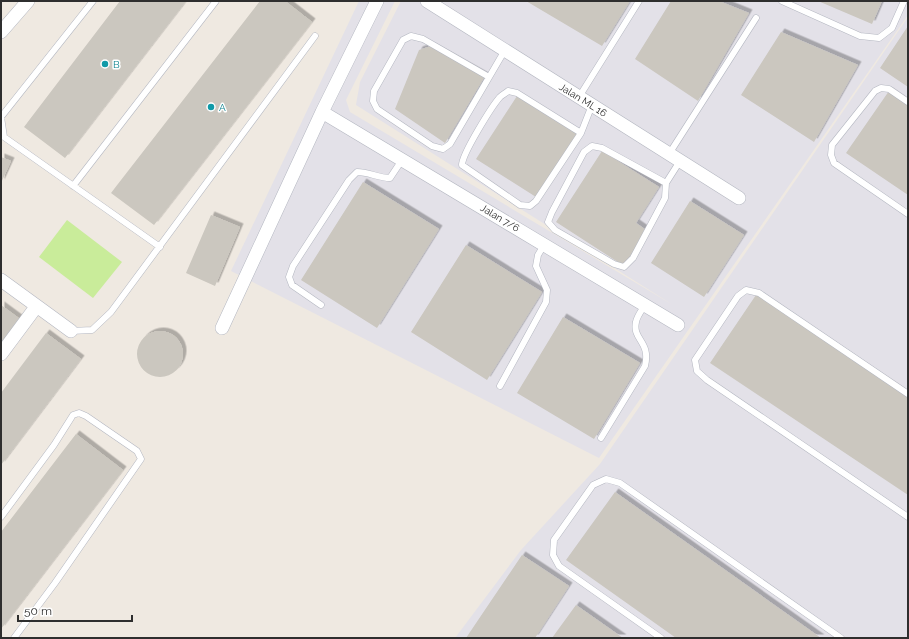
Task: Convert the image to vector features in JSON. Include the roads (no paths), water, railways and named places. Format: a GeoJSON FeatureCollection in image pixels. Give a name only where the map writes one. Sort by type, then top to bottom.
{"type":"FeatureCollection","features":[{"type":"Feature","properties":{"kind":"street"},"geometry":{"type":"LineString","coordinates":[[1,32],[28,1]]}},
{"type":"Feature","properties":{"kind":"street"},"geometry":{"type":"LineString","coordinates":[[222,328],[322,112],[377,1]]}},
{"type":"Feature","properties":{"kind":"street","name":"Jalan ML 16"},"geometry":{"type":"LineString","coordinates":[[427,1],[739,198]]}},
{"type":"Feature","properties":{"kind":"street","name":"Jalan 7/6"},"geometry":{"type":"LineString","coordinates":[[322,112],[678,325]]}},
{"type":"Feature","properties":{"kind":"street"},"geometry":{"type":"LineString","coordinates":[[1,280],[70,331]]}},
{"type":"Feature","properties":{"kind":"street"},"geometry":{"type":"LineString","coordinates":[[1,354],[36,307]]}},
{"type":"Feature","properties":{"kind":"lane"},"geometry":{"type":"LineString","coordinates":[[93,1],[1,117],[4,137],[160,247]]}},
{"type":"Feature","properties":{"kind":"lane"},"geometry":{"type":"LineString","coordinates":[[73,186],[216,1]]}},
{"type":"Feature","properties":{"kind":"lane"},"geometry":{"type":"LineString","coordinates":[[579,97],[639,1]]}},
{"type":"Feature","properties":{"kind":"lane"},"geometry":{"type":"LineString","coordinates":[[782,1],[860,36],[879,38],[892,28],[904,1]]}},
{"type":"Feature","properties":{"kind":"lane"},"geometry":{"type":"LineString","coordinates":[[666,183],[602,148],[592,146],[584,152],[548,222],[555,230],[614,264],[624,267],[633,258],[666,198],[666,183],[674,157],[756,18]]}},
{"type":"Feature","properties":{"kind":"lane"},"geometry":{"type":"LineString","coordinates":[[70,331],[92,330],[111,312],[315,36]]}},
{"type":"Feature","properties":{"kind":"lane"},"geometry":{"type":"LineString","coordinates":[[489,76],[423,39],[411,36],[403,40],[374,91],[373,101],[376,109],[432,146],[443,149],[450,144],[505,50]]}},
{"type":"Feature","properties":{"kind":"lane"},"geometry":{"type":"LineString","coordinates":[[908,102],[889,89],[881,88],[875,91],[832,145],[831,155],[834,163],[908,214]]}},
{"type":"Feature","properties":{"kind":"lane"},"geometry":{"type":"LineString","coordinates":[[581,133],[517,93],[508,91],[500,96],[465,153],[462,159],[462,165],[520,205],[530,206],[536,201],[581,133],[592,105]]}},
{"type":"Feature","properties":{"kind":"lane"},"geometry":{"type":"LineString","coordinates":[[321,304],[292,285],[289,277],[293,266],[349,180],[357,172],[367,172],[380,178],[390,178],[402,160]]}},
{"type":"Feature","properties":{"kind":"lane"},"geometry":{"type":"LineString","coordinates":[[500,386],[546,302],[546,290],[536,266],[538,256],[544,245]]}},
{"type":"Feature","properties":{"kind":"lane"},"geometry":{"type":"LineString","coordinates":[[908,394],[759,293],[746,290],[738,296],[695,360],[698,371],[707,380],[908,517]]}},
{"type":"Feature","properties":{"kind":"lane"},"geometry":{"type":"LineString","coordinates":[[601,438],[645,366],[647,356],[645,346],[636,334],[635,326],[636,320],[645,305]]}},
{"type":"Feature","properties":{"kind":"lane"},"geometry":{"type":"LineString","coordinates":[[1,517],[54,445],[73,415],[79,413],[86,416],[137,451],[141,459],[64,570],[14,638]]}},
{"type":"Feature","properties":{"kind":"lane"},"geometry":{"type":"LineString","coordinates":[[661,638],[560,566],[553,555],[554,540],[593,485],[606,479],[620,483],[841,638]]}},
{"type":"Feature","properties":{"kind":"place","name":"B"},"geometry":{"type":"Point","coordinates":[105,64]}},
{"type":"Feature","properties":{"kind":"place","name":"A"},"geometry":{"type":"Point","coordinates":[211,107]}}]}
